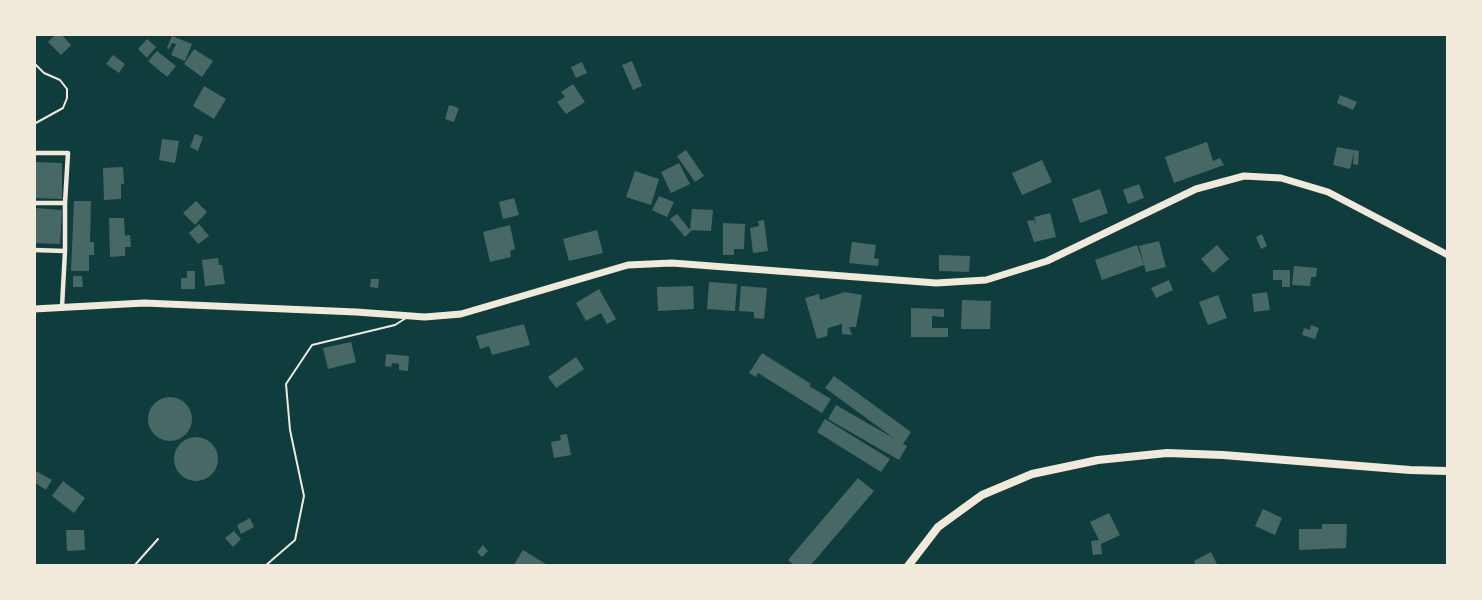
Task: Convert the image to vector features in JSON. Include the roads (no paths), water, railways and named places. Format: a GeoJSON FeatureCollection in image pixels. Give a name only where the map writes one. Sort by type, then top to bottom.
{"type":"FeatureCollection","features":[{"type":"Feature","properties":{"kind":"main road"},"geometry":{"type":"LineString","coordinates":[[34,309],[144,303],[344,311],[425,317],[461,314],[628,265],[672,263],[936,284],[986,280],[1047,261],[1196,189],[1244,176],[1281,178],[1328,192],[1448,255]]}},
{"type":"Feature","properties":{"kind":"main road"},"geometry":{"type":"LineString","coordinates":[[908,566],[938,527],[982,495],[1032,474],[1098,460],[1167,453],[1201,454],[1410,471],[1448,471]]}},
{"type":"Feature","properties":{"kind":"street"},"geometry":{"type":"LineString","coordinates":[[34,153],[68,153],[62,307]]}},
{"type":"Feature","properties":{"kind":"street"},"geometry":{"type":"LineString","coordinates":[[34,203],[65,203]]}},
{"type":"Feature","properties":{"kind":"street"},"geometry":{"type":"LineString","coordinates":[[34,250],[65,251]]}},
{"type":"Feature","properties":{"kind":"lane"},"geometry":{"type":"LineString","coordinates":[[34,63],[44,73],[60,80],[67,89],[67,98],[63,108],[34,124]]}},
{"type":"Feature","properties":{"kind":"lane"},"geometry":{"type":"LineString","coordinates":[[265,566],[295,540],[304,496],[290,429],[286,384],[312,345],[395,325],[409,316]]}},
{"type":"Feature","properties":{"kind":"lane"},"geometry":{"type":"LineString","coordinates":[[134,566],[158,539]]}}]}
